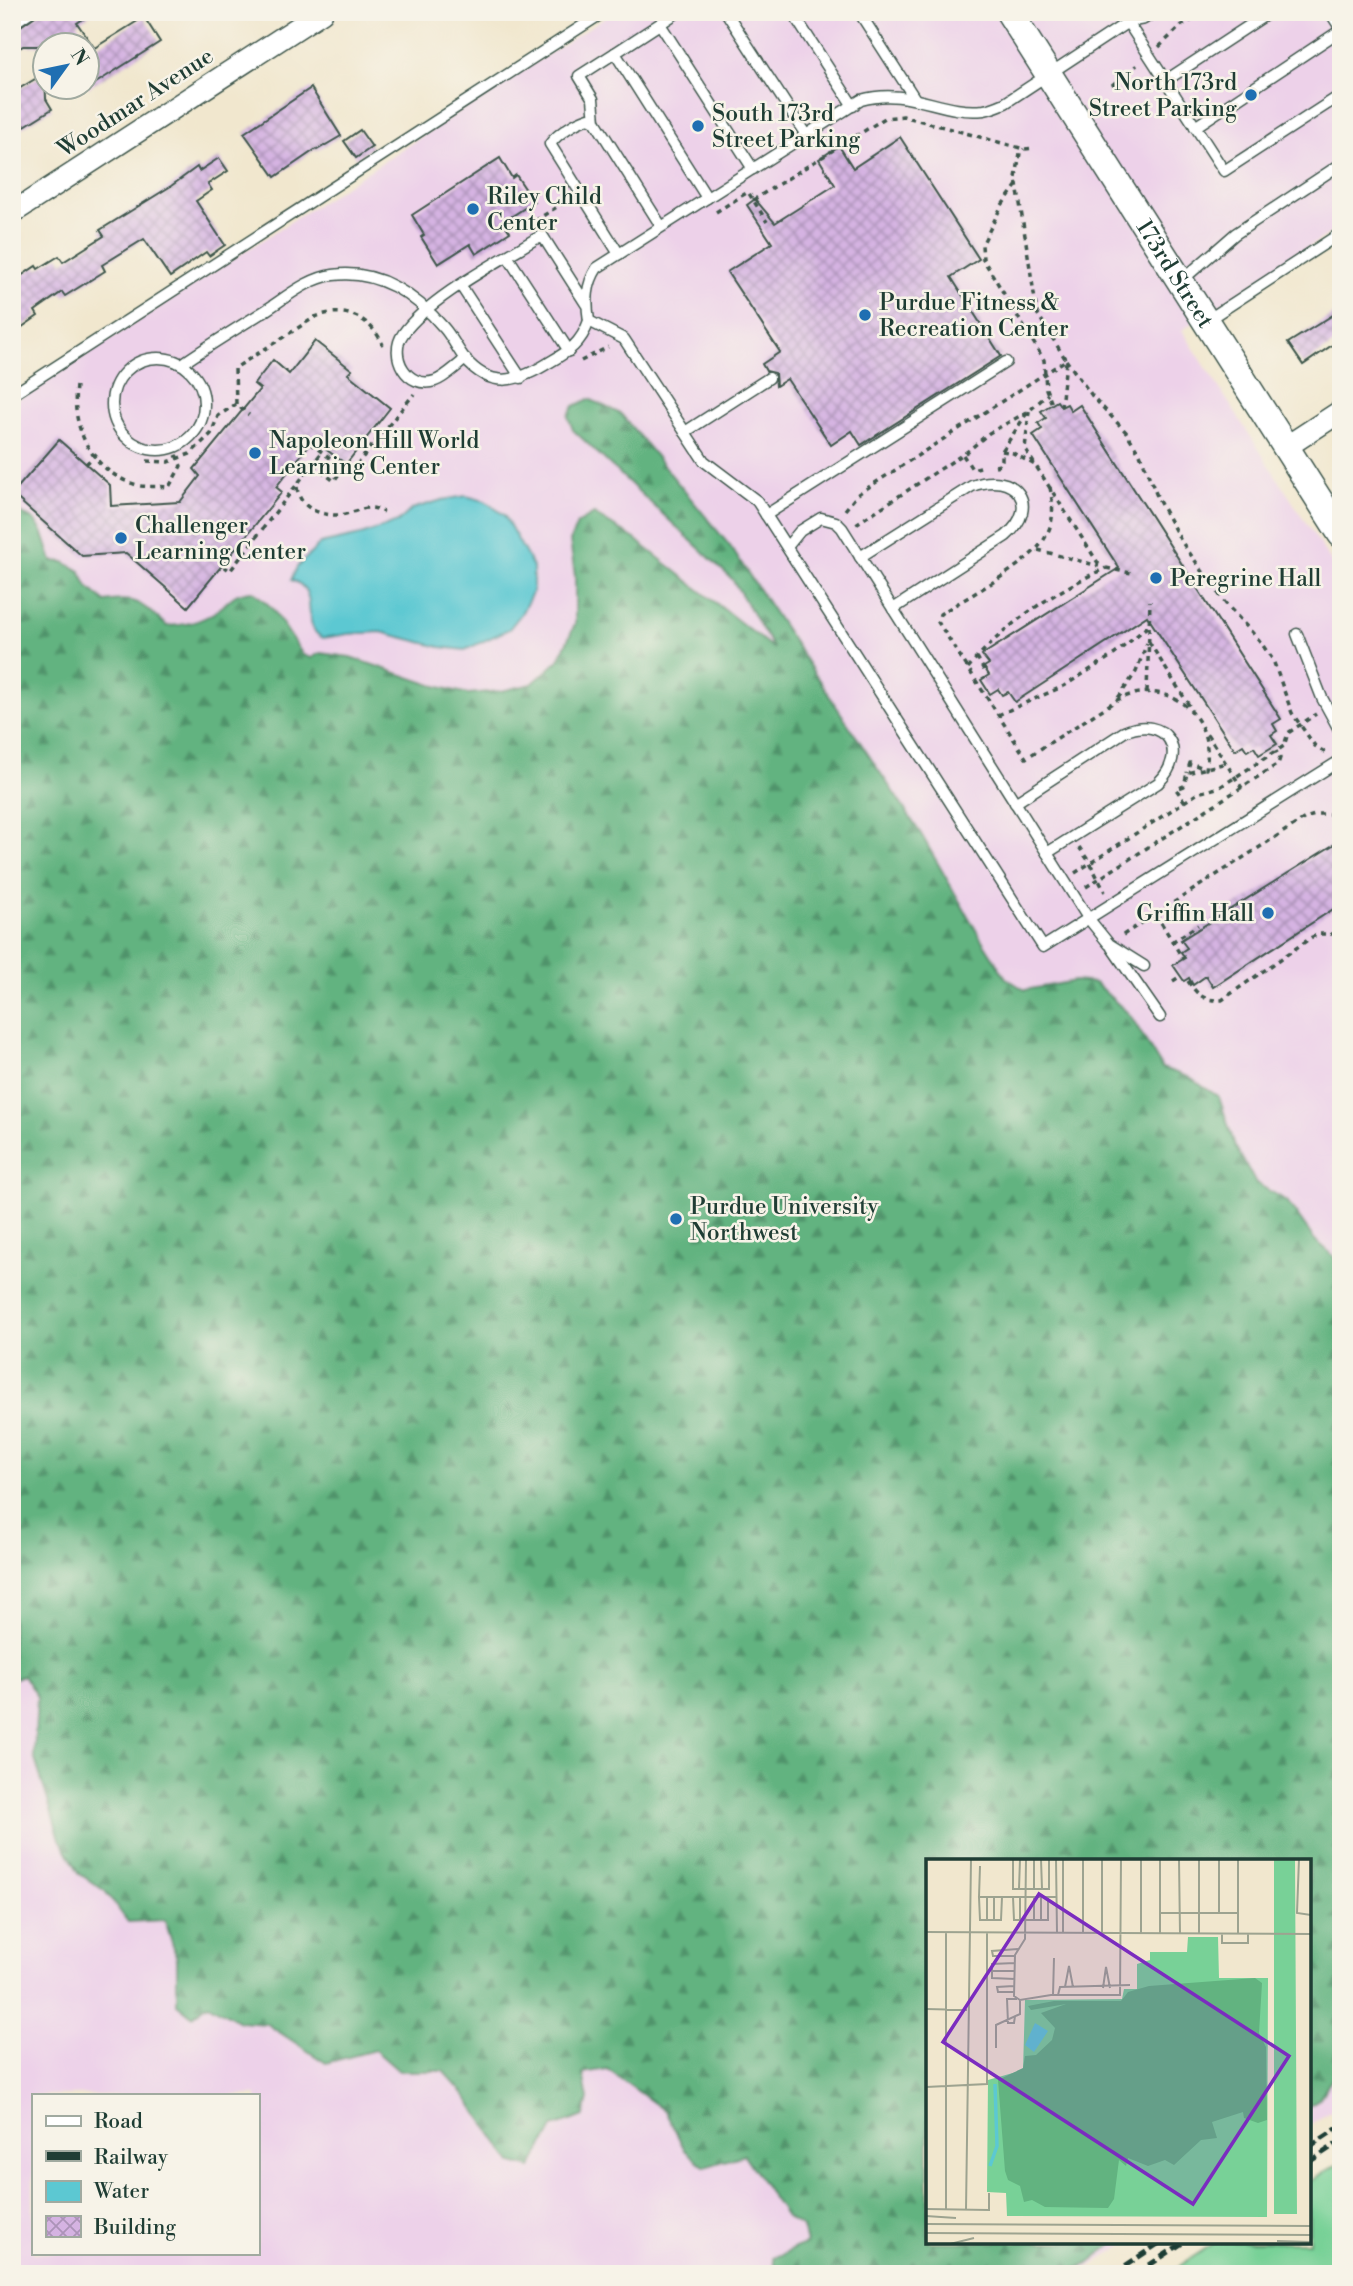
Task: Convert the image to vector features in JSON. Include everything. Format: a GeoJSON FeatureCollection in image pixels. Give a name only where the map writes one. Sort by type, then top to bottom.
{"type":"FeatureCollection","features":[{"type":"Feature","properties":{"kind":"street","name":"173rd Street"},"geometry":{"type":"LineString","coordinates":[[1009,12],[1341,534]]}},
{"type":"Feature","properties":{"kind":"street","name":"Woodmar Avenue"},"geometry":{"type":"LineString","coordinates":[[12,213],[309,16]]}},
{"type":"Feature","properties":{"kind":"street"},"geometry":{"type":"LineString","coordinates":[[1286,447],[1341,411]]}},
{"type":"Feature","properties":{"kind":"lane"},"geometry":{"type":"LineString","coordinates":[[12,24],[30,12]]}},
{"type":"Feature","properties":{"kind":"lane"},"geometry":{"type":"LineString","coordinates":[[12,395],[604,12]]}},
{"type":"Feature","properties":{"kind":"lane"},"geometry":{"type":"LineString","coordinates":[[661,226],[595,121],[593,99],[579,76],[678,12]]}},
{"type":"Feature","properties":{"kind":"lane"},"geometry":{"type":"LineString","coordinates":[[726,12],[806,135]]}},
{"type":"Feature","properties":{"kind":"lane"},"geometry":{"type":"LineString","coordinates":[[792,12],[853,106]]}},
{"type":"Feature","properties":{"kind":"lane"},"geometry":{"type":"LineString","coordinates":[[859,12],[915,99]]}},
{"type":"Feature","properties":{"kind":"lane"},"geometry":{"type":"LineString","coordinates":[[182,365],[294,292],[315,280],[334,275],[373,277],[390,283],[407,293],[444,328],[466,359],[482,374],[498,380],[522,378],[569,351],[583,336],[589,321],[586,304],[588,281],[597,268],[862,100],[879,95],[899,95],[964,110],[986,110],[1005,103],[1124,17],[1144,19],[1154,12]]}},
{"type":"Feature","properties":{"kind":"lane"},"geometry":{"type":"LineString","coordinates":[[1166,81],[1270,12]]}},
{"type":"Feature","properties":{"kind":"lane"},"geometry":{"type":"LineString","coordinates":[[1195,127],[1341,29],[1330,12]]}},
{"type":"Feature","properties":{"kind":"lane"},"geometry":{"type":"LineString","coordinates":[[1124,17],[1224,171],[1341,95]]}},
{"type":"Feature","properties":{"kind":"lane"},"geometry":{"type":"LineString","coordinates":[[660,24],[753,169]]}},
{"type":"Feature","properties":{"kind":"lane"},"geometry":{"type":"LineString","coordinates":[[615,53],[707,198]]}},
{"type":"Feature","properties":{"kind":"lane"},"geometry":{"type":"LineString","coordinates":[[595,121],[589,118],[583,120],[550,144],[619,254]]}},
{"type":"Feature","properties":{"kind":"lane"},"geometry":{"type":"LineString","coordinates":[[1180,282],[1234,234],[1341,164]]}},
{"type":"Feature","properties":{"kind":"lane"},"geometry":{"type":"LineString","coordinates":[[1206,321],[1341,233]]}},
{"type":"Feature","properties":{"kind":"lane"},"geometry":{"type":"LineString","coordinates":[[466,359],[434,381],[418,381],[402,370],[396,355],[404,332],[425,310],[542,235],[586,304]]}},
{"type":"Feature","properties":{"kind":"lane"},"geometry":{"type":"LineString","coordinates":[[508,257],[569,351]]}},
{"type":"Feature","properties":{"kind":"lane"},"geometry":{"type":"LineString","coordinates":[[461,286],[522,378]]}},
{"type":"Feature","properties":{"kind":"lane"},"geometry":{"type":"LineString","coordinates":[[589,321],[624,338],[704,461],[757,501],[1043,947],[1340,760]]}},
{"type":"Feature","properties":{"kind":"lane"},"geometry":{"type":"LineString","coordinates":[[152,358],[168,359],[193,374],[201,387],[204,401],[197,430],[173,448],[143,448],[129,440],[119,429],[113,414],[112,399],[116,384],[125,371],[137,362],[152,358]]}},
{"type":"Feature","properties":{"kind":"lane"},"geometry":{"type":"LineString","coordinates":[[766,514],[1006,362]]}},
{"type":"Feature","properties":{"kind":"lane"},"geometry":{"type":"LineString","coordinates":[[685,432],[769,378]]}},
{"type":"Feature","properties":{"kind":"lane"},"geometry":{"type":"LineString","coordinates":[[860,557],[972,485],[987,480],[1000,481],[1011,486],[1018,494],[1023,506],[1023,516],[1018,526],[893,608]]}},
{"type":"Feature","properties":{"kind":"lane"},"geometry":{"type":"LineString","coordinates":[[787,547],[800,531],[821,518],[836,522],[844,531],[1088,918],[1160,1017]]}},
{"type":"Feature","properties":{"kind":"lane"},"geometry":{"type":"LineString","coordinates":[[1297,634],[1328,709],[1341,733]]}},
{"type":"Feature","properties":{"kind":"lane"},"geometry":{"type":"LineString","coordinates":[[1015,803],[1124,732],[1136,727],[1150,726],[1160,730],[1168,739],[1173,751],[1169,772],[1158,783],[1047,853]]}},
{"type":"Feature","properties":{"kind":"lane"},"geometry":{"type":"LineString","coordinates":[[1109,944],[1144,967]]}},
{"type":"Feature","properties":{"kind":"path"},"geometry":{"type":"LineString","coordinates":[[753,200],[886,117],[903,116],[1024,149],[1035,148]]}},
{"type":"Feature","properties":{"kind":"path"},"geometry":{"type":"LineString","coordinates":[[1017,185],[1002,205],[981,252],[983,260],[1044,360],[1048,394],[1052,404]]}},
{"type":"Feature","properties":{"kind":"path"},"geometry":{"type":"LineString","coordinates":[[714,214],[748,192],[767,222]]}},
{"type":"Feature","properties":{"kind":"path"},"geometry":{"type":"LineString","coordinates":[[249,415],[236,404],[235,368],[314,317],[328,312],[357,315],[377,333],[383,345]]}},
{"type":"Feature","properties":{"kind":"path"},"geometry":{"type":"LineString","coordinates":[[1061,407],[1066,360],[1093,397],[1126,432],[1140,454],[1159,501],[1181,541],[1226,604],[1259,640],[1273,660],[1292,713],[1300,725],[1315,746],[1340,760]]}},
{"type":"Feature","properties":{"kind":"path"},"geometry":{"type":"LineString","coordinates":[[310,443],[350,473],[424,381]]}},
{"type":"Feature","properties":{"kind":"path"},"geometry":{"type":"LineString","coordinates":[[76,386],[76,420],[83,439],[94,456],[125,480],[143,486],[169,487],[181,466],[173,448]]}},
{"type":"Feature","properties":{"kind":"path"},"geometry":{"type":"LineString","coordinates":[[844,531],[963,455],[989,433],[1028,411],[1048,394]]}},
{"type":"Feature","properties":{"kind":"path"},"geometry":{"type":"LineString","coordinates":[[147,461],[159,463],[190,454],[205,441],[216,425],[218,416],[236,404]]}},
{"type":"Feature","properties":{"kind":"path"},"geometry":{"type":"LineString","coordinates":[[963,455],[972,469],[976,466],[1000,465],[1002,451],[1028,411]]}},
{"type":"Feature","properties":{"kind":"path"},"geometry":{"type":"LineString","coordinates":[[1028,411],[1025,449],[1100,566]]}},
{"type":"Feature","properties":{"kind":"path"},"geometry":{"type":"LineString","coordinates":[[86,464],[99,451]]}},
{"type":"Feature","properties":{"kind":"path"},"geometry":{"type":"LineString","coordinates":[[1002,451],[1013,453],[1036,466]]}},
{"type":"Feature","properties":{"kind":"path"},"geometry":{"type":"LineString","coordinates":[[223,566],[230,571],[322,452]]}},
{"type":"Feature","properties":{"kind":"path"},"geometry":{"type":"LineString","coordinates":[[313,464],[334,481],[343,468]]}},
{"type":"Feature","properties":{"kind":"path"},"geometry":{"type":"LineString","coordinates":[[297,485],[298,498],[307,507],[321,513],[339,515],[366,508],[384,512]]}},
{"type":"Feature","properties":{"kind":"path"},"geometry":{"type":"LineString","coordinates":[[1050,488],[1053,505],[1051,526],[1037,550],[938,617],[998,715],[1026,758],[1117,700],[1133,694],[1147,692],[1171,697],[1193,712]]}},
{"type":"Feature","properties":{"kind":"path"},"geometry":{"type":"LineString","coordinates":[[1037,550],[1131,573]]}},
{"type":"Feature","properties":{"kind":"path"},"geometry":{"type":"LineString","coordinates":[[968,668],[1024,615],[1070,586],[1106,568]]}},
{"type":"Feature","properties":{"kind":"path"},"geometry":{"type":"LineString","coordinates":[[1147,692],[1150,601]]}},
{"type":"Feature","properties":{"kind":"path"},"geometry":{"type":"LineString","coordinates":[[998,715],[1064,686],[1115,654],[1148,626]]}},
{"type":"Feature","properties":{"kind":"path"},"geometry":{"type":"LineString","coordinates":[[1117,700],[1136,671],[1148,640]]}},
{"type":"Feature","properties":{"kind":"path"},"geometry":{"type":"LineString","coordinates":[[1148,640],[1242,788]]}},
{"type":"Feature","properties":{"kind":"path"},"geometry":{"type":"LineString","coordinates":[[977,657],[986,674]]}},
{"type":"Feature","properties":{"kind":"path"},"geometry":{"type":"LineString","coordinates":[[1064,879],[1198,793],[1220,787],[1235,778],[1284,746],[1288,733],[1328,709]]}},
{"type":"Feature","properties":{"kind":"path"},"geometry":{"type":"LineString","coordinates":[[1204,729],[1208,744],[1206,769]]}},
{"type":"Feature","properties":{"kind":"path"},"geometry":{"type":"LineString","coordinates":[[1074,895],[1278,764],[1280,758],[1276,751]]}},
{"type":"Feature","properties":{"kind":"path"},"geometry":{"type":"LineString","coordinates":[[1185,802],[1176,789],[1184,786],[1190,763],[1206,769]]}},
{"type":"Feature","properties":{"kind":"path"},"geometry":{"type":"LineString","coordinates":[[1187,773],[1226,763]]}},
{"type":"Feature","properties":{"kind":"path"},"geometry":{"type":"LineString","coordinates":[[1109,944],[1305,818],[1318,814],[1341,814]]}},
{"type":"Feature","properties":{"kind":"path"},"geometry":{"type":"LineString","coordinates":[[1072,837],[1112,903]]}},
{"type":"Feature","properties":{"kind":"path"},"geometry":{"type":"LineString","coordinates":[[1156,914],[1183,959]]}},
{"type":"Feature","properties":{"kind":"path"},"geometry":{"type":"LineString","coordinates":[[1172,942],[1198,925]]}},
{"type":"Feature","properties":{"kind":"path"},"geometry":{"type":"LineString","coordinates":[[1188,981],[1203,998],[1222,1000],[1311,937],[1319,934],[1341,934]]}},
{"type":"Feature","properties":{"kind":"path"},"geometry":{"type":"LineString","coordinates":[[1173,981],[1181,976]]}},
{"type":"Feature","properties":{"kind":"shaded area","name":"Purdue University Northwest"},"geometry":{"type":"Polygon","coordinates":[[[613,12],[1341,12],[1341,226],[1182,330],[1341,577],[1341,2105],[1311,2124],[1311,1859],[926,1859],[926,2244],[1125,2244],[1079,2274],[12,2274],[12,403],[613,12]]]}},
{"type":"Feature","properties":{"kind":"green space","name":"Purdue University Northwest"},"geometry":{"type":"Polygon","coordinates":[[[589,399],[621,414],[730,546],[921,834],[1006,978],[1025,990],[1075,981],[1095,983],[1130,1015],[1162,1068],[1188,1077],[1219,1097],[1235,1146],[1256,1183],[1287,1201],[1314,1239],[1335,1257],[1341,1272],[1341,2065],[1319,2099],[1311,2104],[1311,1859],[926,1859],[926,2244],[1112,2244],[1090,2262],[1066,2274],[776,2274],[773,2258],[806,2243],[802,2227],[786,2217],[744,2155],[705,2167],[685,2150],[665,2111],[607,2069],[583,2073],[588,2099],[584,2116],[553,2127],[531,2168],[512,2163],[465,2095],[443,2071],[399,2071],[375,2050],[326,2063],[267,2024],[240,2022],[208,2004],[192,2016],[177,2004],[177,1959],[165,1920],[128,1922],[105,1891],[80,1874],[60,1839],[34,1756],[37,1697],[23,1675],[12,1679],[12,509],[33,519],[42,531],[52,561],[64,562],[80,571],[88,587],[105,602],[133,601],[167,626],[174,626],[204,618],[235,595],[253,591],[272,608],[303,655],[311,658],[320,653],[350,657],[432,685],[468,694],[501,691],[532,684],[559,660],[575,624],[575,576],[570,541],[577,524],[594,514],[635,539],[774,649],[732,579],[573,430],[568,416],[574,406],[589,399]]]}},
{"type":"Feature","properties":{"kind":"green space"},"geometry":{"type":"Polygon","coordinates":[[[1341,2162],[1341,2274],[1167,2274],[1213,2244],[1311,2244],[1311,2181],[1341,2162]]]}},
{"type":"Feature","properties":{"kind":"water"},"geometry":{"type":"Polygon","coordinates":[[[466,496],[485,501],[504,515],[533,567],[533,591],[521,614],[509,629],[465,650],[440,647],[381,632],[323,638],[316,633],[311,623],[308,595],[305,589],[291,580],[297,567],[320,544],[361,535],[398,522],[412,509],[466,496]]]}},
{"type":"Feature","properties":{"kind":"building"},"geometry":{"type":"Polygon","coordinates":[[[41,12],[94,12],[77,23],[83,32],[32,32],[32,46],[18,49],[12,41],[12,32],[41,12]]]}},
{"type":"Feature","properties":{"kind":"building"},"geometry":{"type":"Polygon","coordinates":[[[144,17],[160,42],[102,79],[102,43],[144,17]]]}},
{"type":"Feature","properties":{"kind":"building"},"geometry":{"type":"Polygon","coordinates":[[[32,81],[32,102],[48,102],[52,109],[12,134],[12,93],[32,81]]]}},
{"type":"Feature","properties":{"kind":"building"},"geometry":{"type":"Polygon","coordinates":[[[311,88],[341,136],[316,149],[275,177],[244,133],[311,88]]]}},
{"type":"Feature","properties":{"kind":"building"},"geometry":{"type":"Polygon","coordinates":[[[360,130],[372,147],[356,158],[344,141],[360,130]]]}},
{"type":"Feature","properties":{"kind":"building","name":"Purdue Fitness & Recreation Center"},"geometry":{"type":"Polygon","coordinates":[[[900,137],[979,259],[951,277],[1001,356],[861,445],[852,431],[831,445],[787,379],[776,386],[775,373],[766,371],[762,364],[780,352],[727,272],[772,243],[747,205],[755,199],[775,223],[835,185],[819,159],[839,146],[853,168],[900,137]]]}},
{"type":"Feature","properties":{"kind":"building"},"geometry":{"type":"Polygon","coordinates":[[[219,158],[228,171],[208,184],[212,190],[196,201],[225,245],[209,256],[206,252],[170,277],[144,239],[102,265],[105,271],[65,296],[62,292],[35,311],[38,316],[12,334],[12,282],[36,266],[38,269],[59,256],[63,262],[104,236],[100,230],[197,167],[199,171],[219,158]]]}},
{"type":"Feature","properties":{"kind":"building","name":"Riley Child Center"},"geometry":{"type":"Polygon","coordinates":[[[500,158],[512,178],[516,175],[534,202],[503,222],[510,232],[476,254],[470,244],[438,264],[421,237],[424,235],[412,215],[500,158]]]}},
{"type":"Feature","properties":{"kind":"building"},"geometry":{"type":"Polygon","coordinates":[[[1341,310],[1341,339],[1303,365],[1288,343],[1341,310]]]}},
{"type":"Feature","properties":{"kind":"building","name":"Napoleon Hill World Learning Center"},"geometry":{"type":"Polygon","coordinates":[[[315,341],[352,370],[348,374],[390,408],[346,464],[313,440],[276,487],[282,492],[188,607],[126,553],[82,556],[12,494],[59,440],[110,485],[111,506],[180,502],[200,476],[194,469],[260,389],[254,384],[273,360],[289,374],[315,341]]]}},
{"type":"Feature","properties":{"kind":"building","name":"Peregrine Hall"},"geometry":{"type":"Polygon","coordinates":[[[1057,401],[1061,407],[1067,404],[1071,411],[1080,405],[1281,719],[1273,724],[1277,731],[1271,735],[1277,744],[1259,755],[1254,747],[1247,751],[1243,745],[1235,750],[1147,616],[1015,702],[1008,692],[1002,695],[998,689],[990,694],[981,680],[989,675],[984,667],[989,664],[982,655],[1119,568],[1033,435],[1042,429],[1038,423],[1046,418],[1041,411],[1057,401]]]}},
{"type":"Feature","properties":{"kind":"building","name":"Griffin Hall"},"geometry":{"type":"Polygon","coordinates":[[[1341,840],[1341,904],[1213,987],[1206,976],[1193,985],[1189,978],[1184,981],[1173,965],[1185,958],[1181,952],[1187,948],[1181,940],[1341,840]]]}},
{"type":"Feature","properties":{"kind":"railway"},"geometry":{"type":"LineString","coordinates":[[1311,2146],[1341,2126]]}},
{"type":"Feature","properties":{"kind":"railway"},"geometry":{"type":"LineString","coordinates":[[1311,2161],[1341,2141]]}},
{"type":"Feature","properties":{"kind":"railway"},"geometry":{"type":"LineString","coordinates":[[1113,2274],[1158,2244]]}},
{"type":"Feature","properties":{"kind":"railway"},"geometry":{"type":"LineString","coordinates":[[1136,2274],[1181,2244]]}},
{"type":"Feature","properties":{"kind":"place","name":"North 173rd Street Parking"},"geometry":{"type":"Point","coordinates":[1251,95]}},
{"type":"Feature","properties":{"kind":"place","name":"South 173rd Street Parking"},"geometry":{"type":"Point","coordinates":[698,126]}},
{"type":"Feature","properties":{"kind":"place","name":"Riley Child Center"},"geometry":{"type":"Point","coordinates":[473,209]}},
{"type":"Feature","properties":{"kind":"place","name":"Purdue Fitness & Recreation Center"},"geometry":{"type":"Point","coordinates":[865,315]}},
{"type":"Feature","properties":{"kind":"place","name":"Napoleon Hill World Learning Center"},"geometry":{"type":"Point","coordinates":[255,453]}},
{"type":"Feature","properties":{"kind":"place","name":"Challenger Learning Center"},"geometry":{"type":"Point","coordinates":[121,538]}},
{"type":"Feature","properties":{"kind":"place","name":"Peregrine Hall"},"geometry":{"type":"Point","coordinates":[1156,578]}},
{"type":"Feature","properties":{"kind":"place","name":"Griffin Hall"},"geometry":{"type":"Point","coordinates":[1268,913]}},
{"type":"Feature","properties":{"kind":"place","name":"Purdue University Northwest"},"geometry":{"type":"Point","coordinates":[676,1219]}}]}
